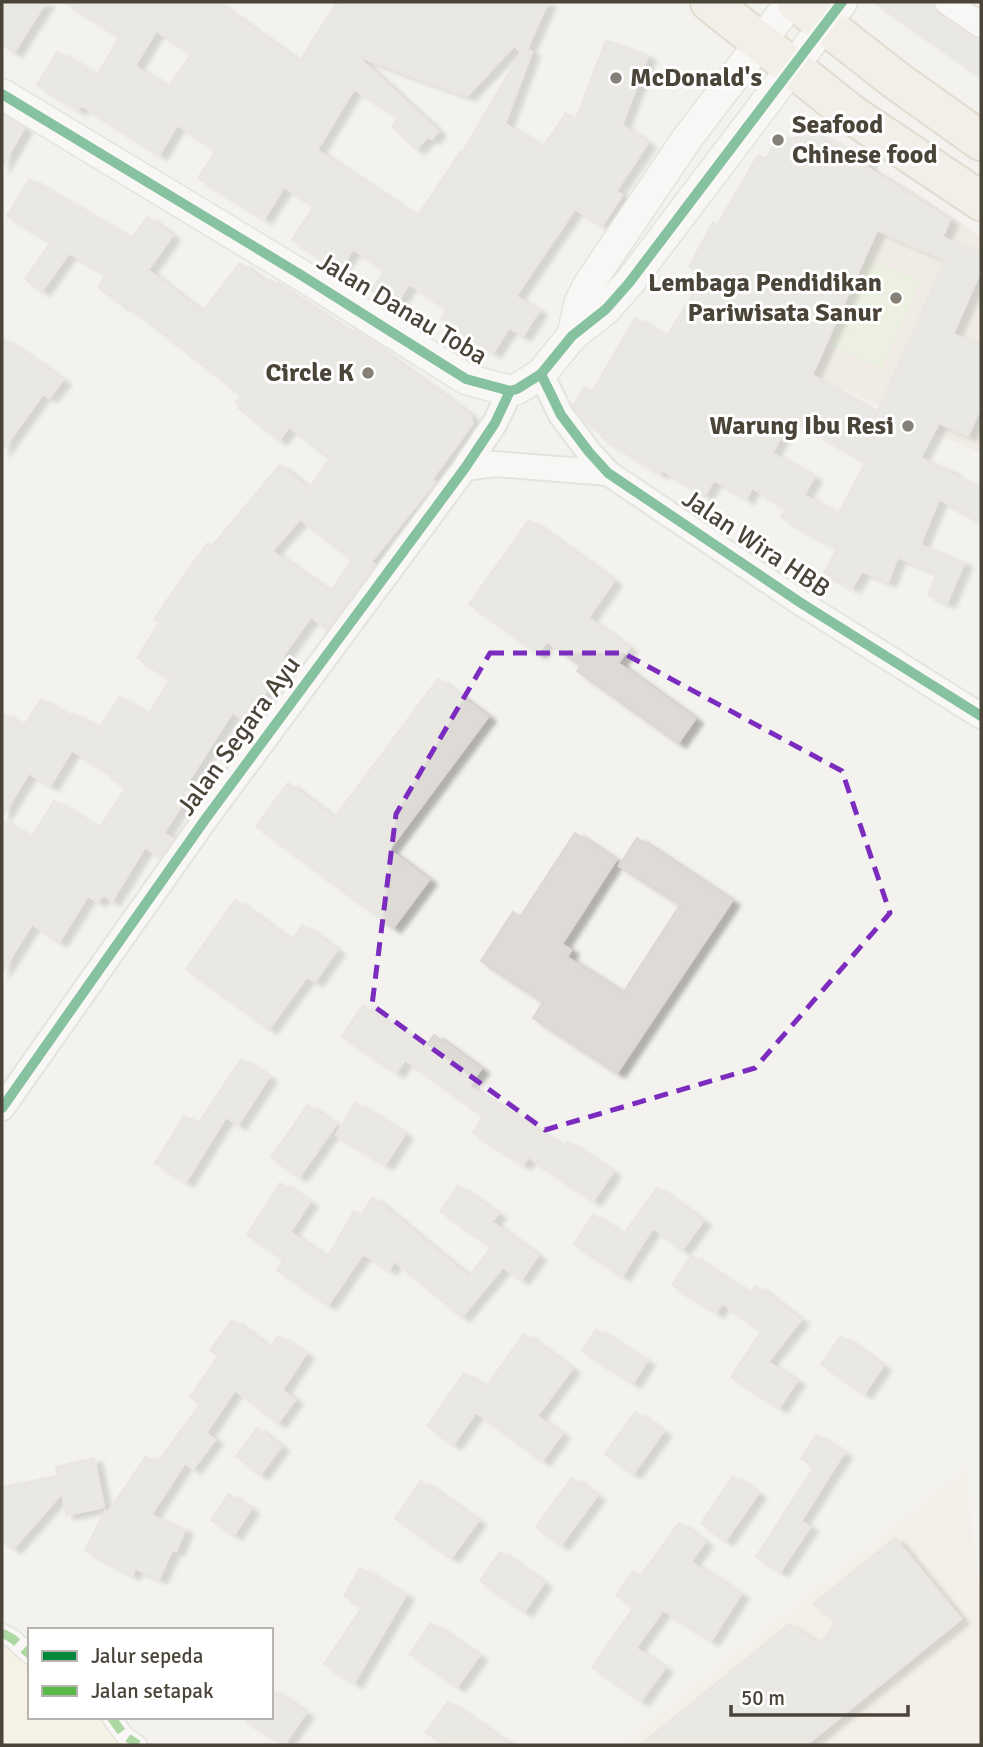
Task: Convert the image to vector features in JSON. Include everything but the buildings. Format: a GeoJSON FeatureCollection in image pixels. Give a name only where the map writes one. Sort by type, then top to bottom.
{"type":"FeatureCollection","features":[{"type":"Feature","properties":{"kind":"highway"},"geometry":{"type":"LineString","coordinates":[[710,2],[792,68],[899,148],[981,201]]}},
{"type":"Feature","properties":{"kind":"highway"},"geometry":{"type":"LineString","coordinates":[[813,8],[897,81],[981,141]]}},
{"type":"Feature","properties":{"kind":"street"},"geometry":{"type":"LineString","coordinates":[[947,2],[981,25]]}},
{"type":"Feature","properties":{"kind":"street","name":"Jalan Danau Toba"},"geometry":{"type":"LineString","coordinates":[[572,336],[580,302],[589,284],[686,140],[759,42],[813,8]]}},
{"type":"Feature","properties":{"kind":"street","name":"Jalan Danau Toba"},"geometry":{"type":"LineString","coordinates":[[2,94],[301,275],[466,379],[510,391],[541,374],[572,336],[606,309],[629,284],[792,68],[813,8]]}},
{"type":"Feature","properties":{"kind":"street","name":"Jalan Wira HBB"},"geometry":{"type":"LineString","coordinates":[[541,374],[561,415],[608,472],[801,603],[981,716]]}},
{"type":"Feature","properties":{"kind":"street","name":"Jalan Segara Ayu"},"geometry":{"type":"LineString","coordinates":[[2,1108],[204,821],[465,468],[495,423],[510,391]]}},
{"type":"Feature","properties":{"kind":"street"},"geometry":{"type":"LineString","coordinates":[[465,468],[495,464],[608,472]]}},
{"type":"Feature","properties":{"kind":"street"},"geometry":{"type":"LineString","coordinates":[[2,1633],[28,1653]]}},
{"type":"Feature","properties":{"kind":"street"},"geometry":{"type":"LineString","coordinates":[[112,1719],[124,1735],[138,1745]]}},
{"type":"Feature","properties":{"kind":"highlighted area"},"geometry":{"type":"Polygon","coordinates":[[[490,653],[623,653],[842,771],[890,913],[755,1068],[545,1130],[372,1005],[396,814],[490,653]]]}},
{"type":"Feature","properties":{"kind":"shaded area","name":"Lembaga Pendidikan Pariwisata Sanur"},"geometry":{"type":"Polygon","coordinates":[[[869,166],[910,189],[981,237],[981,453],[932,432],[784,359],[869,166]]]}},
{"type":"Feature","properties":{"kind":"shaded area"},"geometry":{"type":"Polygon","coordinates":[[[965,1470],[981,1606],[981,1745],[623,1745],[965,1470]]]}},
{"type":"Feature","properties":{"kind":"green space"},"geometry":{"type":"Polygon","coordinates":[[[868,258],[920,281],[882,368],[830,345],[868,258]]]}},
{"type":"Feature","properties":{"kind":"sand"},"geometry":{"type":"Polygon","coordinates":[[[2,1633],[28,1653],[28,1719],[113,1719],[138,1745],[2,1745],[2,1633]]]}},
{"type":"Feature","properties":{"kind":"marked path"},"geometry":{"type":"LineString","coordinates":[[2,1633],[28,1653]]}},
{"type":"Feature","properties":{"kind":"marked path"},"geometry":{"type":"LineString","coordinates":[[112,1719],[124,1735],[138,1745]]}},
{"type":"Feature","properties":{"kind":"cycle path"},"geometry":{"type":"LineString","coordinates":[[2,94],[301,275],[466,379],[510,391],[541,374],[572,336],[606,309],[629,283],[842,2]]}},
{"type":"Feature","properties":{"kind":"cycle path"},"geometry":{"type":"LineString","coordinates":[[541,374],[561,415],[608,473],[801,603],[981,716]]}},
{"type":"Feature","properties":{"kind":"cycle path"},"geometry":{"type":"LineString","coordinates":[[2,1108],[204,821],[465,468],[495,423],[510,391]]}},
{"type":"Feature","properties":{"kind":"place","name":"McDonald's"},"geometry":{"type":"Point","coordinates":[616,78]}},
{"type":"Feature","properties":{"kind":"place","name":"Seafood Chinese food"},"geometry":{"type":"Point","coordinates":[778,140]}},
{"type":"Feature","properties":{"kind":"place","name":"Lembaga Pendidikan Pariwisata Sanur"},"geometry":{"type":"Point","coordinates":[896,298]}},
{"type":"Feature","properties":{"kind":"place","name":"Circle K"},"geometry":{"type":"Point","coordinates":[368,373]}},
{"type":"Feature","properties":{"kind":"place","name":"Warung Ibu Resi"},"geometry":{"type":"Point","coordinates":[908,426]}}]}
